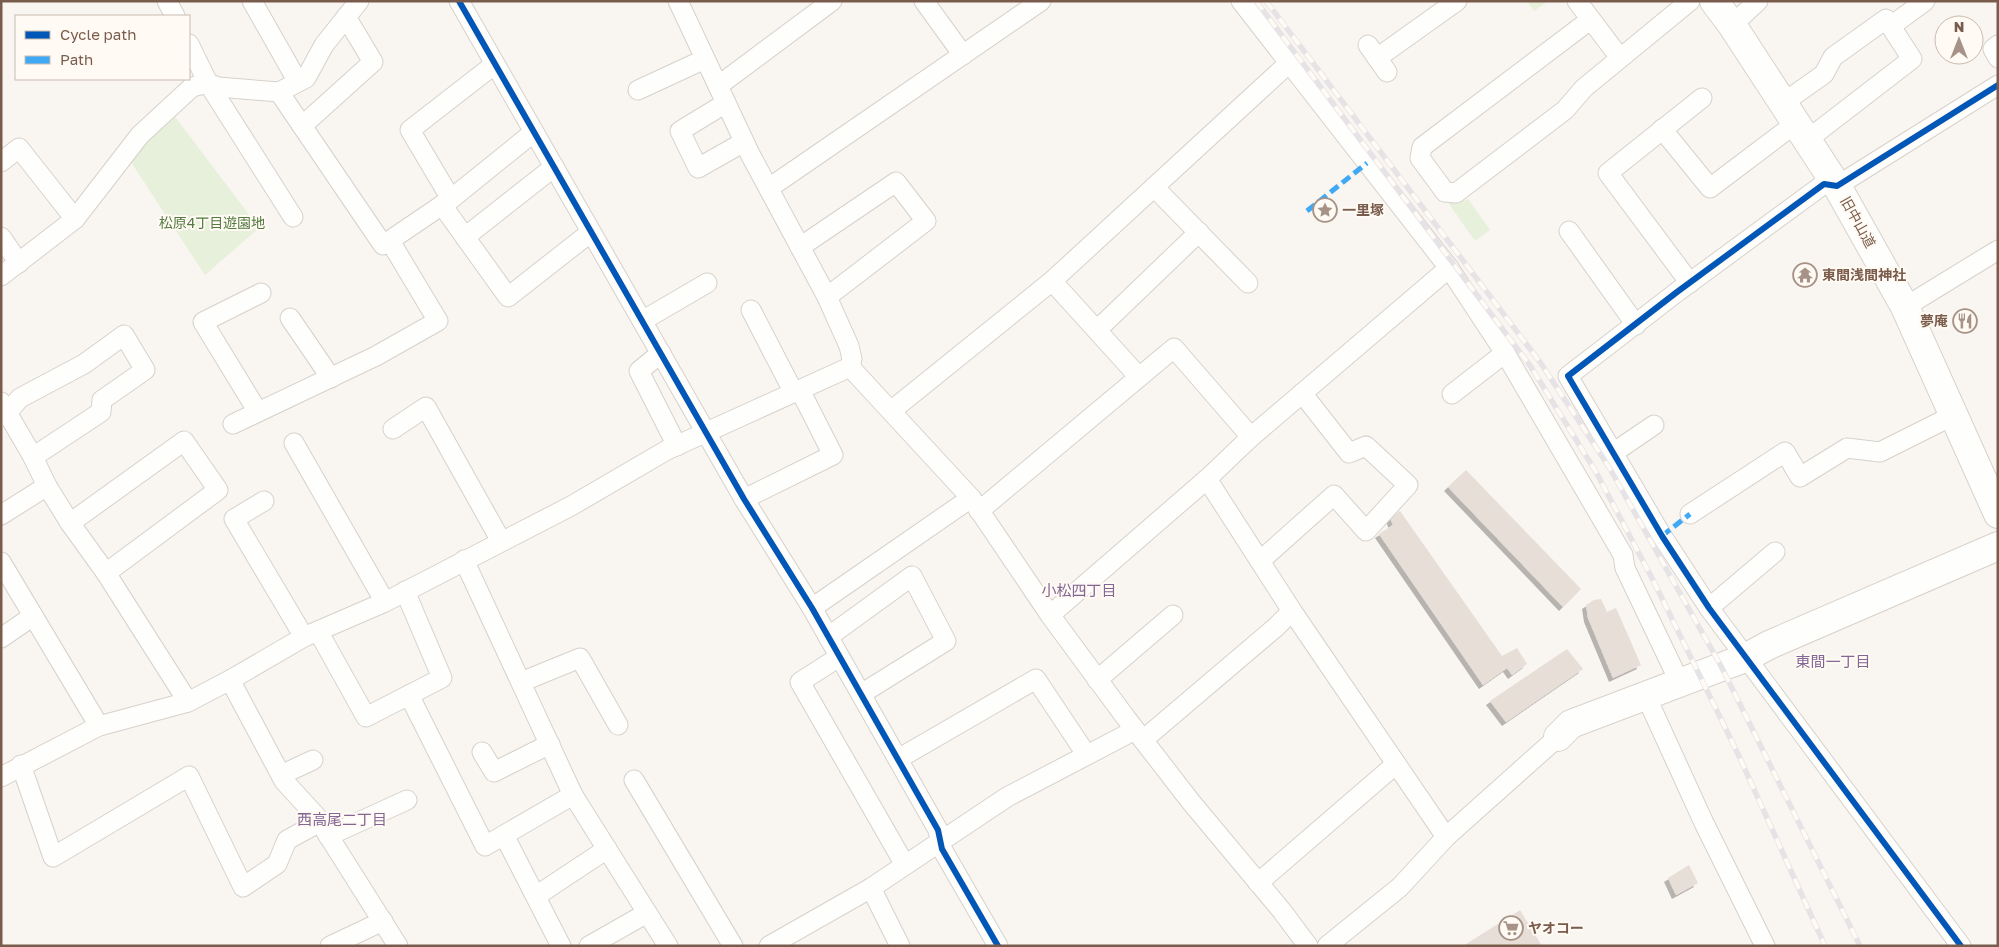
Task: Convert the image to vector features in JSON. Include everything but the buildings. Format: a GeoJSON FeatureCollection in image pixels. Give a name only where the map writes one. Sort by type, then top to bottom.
{"type":"FeatureCollection","features":[{"type":"Feature","properties":{"kind":"main road","name":"旧中山道"},"geometry":{"type":"LineString","coordinates":[[1714,1],[1732,25],[1838,186],[1905,308],[1998,514]]}},
{"type":"Feature","properties":{"kind":"main road"},"geometry":{"type":"LineString","coordinates":[[1558,737],[1571,724],[1745,658],[1769,645],[1998,546]]}},
{"type":"Feature","properties":{"kind":"street"},"geometry":{"type":"LineString","coordinates":[[167,1],[174,15]]}},
{"type":"Feature","properties":{"kind":"street"},"geometry":{"type":"LineString","coordinates":[[252,1],[298,82]]}},
{"type":"Feature","properties":{"kind":"street"},"geometry":{"type":"LineString","coordinates":[[1,276],[75,219],[140,135],[192,87],[208,83],[218,86],[280,92],[306,78],[324,45],[358,1]]}},
{"type":"Feature","properties":{"kind":"street"},"geometry":{"type":"LineString","coordinates":[[459,1],[744,499],[812,608],[840,657],[938,830],[942,849],[998,946]]}},
{"type":"Feature","properties":{"kind":"street"},"geometry":{"type":"LineString","coordinates":[[678,1],[744,142],[827,297],[849,346],[852,359],[850,367]]}},
{"type":"Feature","properties":{"kind":"street"},"geometry":{"type":"LineString","coordinates":[[718,86],[832,1]]}},
{"type":"Feature","properties":{"kind":"street"},"geometry":{"type":"LineString","coordinates":[[924,1],[963,55]]}},
{"type":"Feature","properties":{"kind":"street"},"geometry":{"type":"LineString","coordinates":[[769,188],[1041,1]]}},
{"type":"Feature","properties":{"kind":"street"},"geometry":{"type":"LineString","coordinates":[[1241,1],[1449,268],[1505,353],[1623,555],[1625,568],[1680,683]]}},
{"type":"Feature","properties":{"kind":"street"},"geometry":{"type":"LineString","coordinates":[[1377,58],[1457,1]]}},
{"type":"Feature","properties":{"kind":"street"},"geometry":{"type":"LineString","coordinates":[[1578,1],[1590,20],[1620,58]]}},
{"type":"Feature","properties":{"kind":"street"},"geometry":{"type":"LineString","coordinates":[[1590,20],[1422,147],[1420,158],[1446,192],[1456,193],[1565,110],[1584,88],[1690,1]]}},
{"type":"Feature","properties":{"kind":"street"},"geometry":{"type":"LineString","coordinates":[[1732,25],[1758,1]]}},
{"type":"Feature","properties":{"kind":"street"},"geometry":{"type":"LineString","coordinates":[[1891,26],[1925,1]]}},
{"type":"Feature","properties":{"kind":"street"},"geometry":{"type":"LineString","coordinates":[[302,126],[373,62],[346,17]]}},
{"type":"Feature","properties":{"kind":"street"},"geometry":{"type":"LineString","coordinates":[[1662,130],[1710,188],[1795,122],[1912,58],[1886,19],[1833,57],[1795,122]]}},
{"type":"Feature","properties":{"kind":"street"},"geometry":{"type":"LineString","coordinates":[[1998,45],[1993,49],[1998,58]]}},
{"type":"Feature","properties":{"kind":"street"},"geometry":{"type":"LineString","coordinates":[[190,46],[208,83],[293,217]]}},
{"type":"Feature","properties":{"kind":"street"},"geometry":{"type":"LineString","coordinates":[[638,90],[705,58]]}},
{"type":"Feature","properties":{"kind":"street"},"geometry":{"type":"LineString","coordinates":[[891,411],[1052,281],[1289,63]]}},
{"type":"Feature","properties":{"kind":"street"},"geometry":{"type":"LineString","coordinates":[[495,64],[410,130],[465,236],[508,297],[591,232]]}},
{"type":"Feature","properties":{"kind":"street"},"geometry":{"type":"LineString","coordinates":[[1961,946],[1709,608],[1662,536],[1568,376],[1824,184],[1838,186],[1998,84]]}},
{"type":"Feature","properties":{"kind":"street"},"geometry":{"type":"LineString","coordinates":[[280,92],[383,245],[447,202],[534,132]]}},
{"type":"Feature","properties":{"kind":"street"},"geometry":{"type":"LineString","coordinates":[[1690,283],[1608,173],[1702,98]]}},
{"type":"Feature","properties":{"kind":"street"},"geometry":{"type":"LineString","coordinates":[[726,103],[680,131],[698,168],[744,142]]}},
{"type":"Feature","properties":{"kind":"street"},"geometry":{"type":"LineString","coordinates":[[1,162],[19,148],[75,219]]}},
{"type":"Feature","properties":{"kind":"street"},"geometry":{"type":"LineString","coordinates":[[465,236],[554,167]]}},
{"type":"Feature","properties":{"kind":"street"},"geometry":{"type":"LineString","coordinates":[[800,247],[896,182],[926,221],[827,297]]}},
{"type":"Feature","properties":{"kind":"street"},"geometry":{"type":"LineString","coordinates":[[1154,186],[1248,283]]}},
{"type":"Feature","properties":{"kind":"street"},"geometry":{"type":"LineString","coordinates":[[1570,231],[1636,325]]}},
{"type":"Feature","properties":{"kind":"street"},"geometry":{"type":"LineString","coordinates":[[1097,330],[1199,232]]}},
{"type":"Feature","properties":{"kind":"street"},"geometry":{"type":"LineString","coordinates":[[1,237],[19,263]]}},
{"type":"Feature","properties":{"kind":"street"},"geometry":{"type":"LineString","coordinates":[[233,424],[376,356],[438,321],[390,241]]}},
{"type":"Feature","properties":{"kind":"street"},"geometry":{"type":"LineString","coordinates":[[1905,308],[1998,250]]}},
{"type":"Feature","properties":{"kind":"street"},"geometry":{"type":"LineString","coordinates":[[1050,615],[1207,479],[1251,437],[1449,268]]}},
{"type":"Feature","properties":{"kind":"street"},"geometry":{"type":"LineString","coordinates":[[1052,281],[1139,377]]}},
{"type":"Feature","properties":{"kind":"street"},"geometry":{"type":"LineString","coordinates":[[642,321],[707,283]]}},
{"type":"Feature","properties":{"kind":"street"},"geometry":{"type":"LineString","coordinates":[[258,412],[203,322],[261,293]]}},
{"type":"Feature","properties":{"kind":"street"},"geometry":{"type":"LineString","coordinates":[[744,499],[833,454],[750,310]]}},
{"type":"Feature","properties":{"kind":"street"},"geometry":{"type":"LineString","coordinates":[[290,318],[331,378]]}},
{"type":"Feature","properties":{"kind":"street"},"geometry":{"type":"LineString","coordinates":[[33,457],[101,412],[102,400],[146,370],[124,336],[84,364],[20,398],[4,410],[70,523],[106,573],[188,702]]}},
{"type":"Feature","properties":{"kind":"street"},"geometry":{"type":"LineString","coordinates":[[812,608],[975,504],[1174,348],[1251,437]]}},
{"type":"Feature","properties":{"kind":"street"},"geometry":{"type":"LineString","coordinates":[[661,353],[640,371],[677,446]]}},
{"type":"Feature","properties":{"kind":"street"},"geometry":{"type":"LineString","coordinates":[[1452,394],[1505,353]]}},
{"type":"Feature","properties":{"kind":"street"},"geometry":{"type":"LineString","coordinates":[[850,367],[975,504],[1050,615],[1097,680],[1191,802],[1308,946]]}},
{"type":"Feature","properties":{"kind":"street"},"geometry":{"type":"LineString","coordinates":[[1,777],[99,726],[188,702],[311,634],[385,602],[571,506],[677,446],[850,367]]}},
{"type":"Feature","properties":{"kind":"street"},"geometry":{"type":"LineString","coordinates":[[1260,561],[1334,495],[1366,531],[1408,486],[1366,446],[1349,453],[1302,393]]}},
{"type":"Feature","properties":{"kind":"street"},"geometry":{"type":"LineString","coordinates":[[393,429],[426,408],[501,541]]}},
{"type":"Feature","properties":{"kind":"street"},"geometry":{"type":"LineString","coordinates":[[1690,514],[1784,452],[1800,476],[1847,448],[1880,452],[1954,415]]}},
{"type":"Feature","properties":{"kind":"street"},"geometry":{"type":"LineString","coordinates":[[1613,453],[1654,425]]}},
{"type":"Feature","properties":{"kind":"street"},"geometry":{"type":"LineString","coordinates":[[70,523],[184,441],[218,490],[106,573]]}},
{"type":"Feature","properties":{"kind":"street"},"geometry":{"type":"LineString","coordinates":[[294,443],[385,602]]}},
{"type":"Feature","properties":{"kind":"street"},"geometry":{"type":"LineString","coordinates":[[1207,479],[1292,611],[1446,837]]}},
{"type":"Feature","properties":{"kind":"street"},"geometry":{"type":"LineString","coordinates":[[1,515],[47,486]]}},
{"type":"Feature","properties":{"kind":"street"},"geometry":{"type":"LineString","coordinates":[[264,501],[234,519],[366,717],[442,678],[405,591]]}},
{"type":"Feature","properties":{"kind":"street"},"geometry":{"type":"LineString","coordinates":[[1709,608],[1775,552]]}},
{"type":"Feature","properties":{"kind":"street"},"geometry":{"type":"LineString","coordinates":[[464,560],[573,795],[668,946]]}},
{"type":"Feature","properties":{"kind":"street"},"geometry":{"type":"LineString","coordinates":[[1,562],[99,726]]}},
{"type":"Feature","properties":{"kind":"street"},"geometry":{"type":"LineString","coordinates":[[828,637],[912,576],[946,642],[861,694]]}},
{"type":"Feature","properties":{"kind":"street"},"geometry":{"type":"LineString","coordinates":[[768,946],[871,888],[940,840],[1008,797],[1086,754],[1139,735],[1276,627],[1292,611]]}},
{"type":"Feature","properties":{"kind":"street"},"geometry":{"type":"LineString","coordinates":[[1097,680],[1173,615]]}},
{"type":"Feature","properties":{"kind":"street"},"geometry":{"type":"LineString","coordinates":[[1,638],[33,616]]}},
{"type":"Feature","properties":{"kind":"street"},"geometry":{"type":"LineString","coordinates":[[840,657],[800,682],[905,866]]}},
{"type":"Feature","properties":{"kind":"street"},"geometry":{"type":"LineString","coordinates":[[521,682],[580,658],[618,725]]}},
{"type":"Feature","properties":{"kind":"street"},"geometry":{"type":"LineString","coordinates":[[898,760],[1036,679],[1086,754]]}},
{"type":"Feature","properties":{"kind":"street"},"geometry":{"type":"LineString","coordinates":[[230,680],[281,776],[324,829],[398,946]]}},
{"type":"Feature","properties":{"kind":"street"},"geometry":{"type":"LineString","coordinates":[[409,695],[485,846],[573,795]]}},
{"type":"Feature","properties":{"kind":"street"},"geometry":{"type":"LineString","coordinates":[[1646,696],[1704,823],[1765,946]]}},
{"type":"Feature","properties":{"kind":"street"},"geometry":{"type":"LineString","coordinates":[[1327,946],[1400,887],[1446,837],[1558,737]]}},
{"type":"Feature","properties":{"kind":"street"},"geometry":{"type":"LineString","coordinates":[[482,752],[494,772],[550,744]]}},
{"type":"Feature","properties":{"kind":"street"},"geometry":{"type":"LineString","coordinates":[[281,776],[313,760]]}},
{"type":"Feature","properties":{"kind":"street"},"geometry":{"type":"LineString","coordinates":[[1258,883],[1396,764]]}},
{"type":"Feature","properties":{"kind":"street"},"geometry":{"type":"LineString","coordinates":[[21,765],[52,857],[189,776],[243,887],[277,864],[286,840],[407,800]]}},
{"type":"Feature","properties":{"kind":"street"},"geometry":{"type":"LineString","coordinates":[[634,780],[733,946]]}},
{"type":"Feature","properties":{"kind":"street"},"geometry":{"type":"LineString","coordinates":[[504,835],[561,946]]}},
{"type":"Feature","properties":{"kind":"street"},"geometry":{"type":"LineString","coordinates":[[536,896],[607,849]]}},
{"type":"Feature","properties":{"kind":"street"},"geometry":{"type":"LineString","coordinates":[[871,888],[900,946]]}},
{"type":"Feature","properties":{"kind":"street"},"geometry":{"type":"LineString","coordinates":[[589,946],[647,913]]}},
{"type":"Feature","properties":{"kind":"street"},"geometry":{"type":"LineString","coordinates":[[330,946],[382,921]]}},
{"type":"Feature","properties":{"kind":"green space"},"geometry":{"type":"Polygon","coordinates":[[[1527,1],[1548,1],[1534,11],[1527,1]]]}},
{"type":"Feature","properties":{"kind":"green space","name":"松原4丁目遊園地"},"geometry":{"type":"Polygon","coordinates":[[[170,110],[259,228],[205,275],[127,156],[170,110]]]}},
{"type":"Feature","properties":{"kind":"green space"},"geometry":{"type":"Polygon","coordinates":[[[1460,196],[1464,201],[1468,199],[1490,230],[1475,241],[1449,204],[1460,196]]]}},
{"type":"Feature","properties":{"kind":"railway"},"geometry":{"type":"LineString","coordinates":[[1256,1],[1531,367],[1596,472],[1653,580],[1738,754],[1825,946]]}},
{"type":"Feature","properties":{"kind":"railway"},"geometry":{"type":"LineString","coordinates":[[1266,1],[1540,362],[1609,467],[1721,666],[1860,946]]}},
{"type":"Feature","properties":{"kind":"marked path"},"geometry":{"type":"LineString","coordinates":[[1307,211],[1367,163]]}},
{"type":"Feature","properties":{"kind":"marked path"},"geometry":{"type":"LineString","coordinates":[[1662,536],[1690,514]]}},
{"type":"Feature","properties":{"kind":"cycle path"},"geometry":{"type":"LineString","coordinates":[[459,1],[744,499],[812,608],[938,830],[942,849],[998,946]]}},
{"type":"Feature","properties":{"kind":"cycle path"},"geometry":{"type":"LineString","coordinates":[[1961,946],[1709,608],[1662,536],[1568,376],[1677,292],[1824,184],[1837,186],[1998,85]]}},
{"type":"Feature","properties":{"kind":"place","name":"一里塚"},"geometry":{"type":"Point","coordinates":[1325,210]}},
{"type":"Feature","properties":{"kind":"place","name":"東間浅間神社"},"geometry":{"type":"Point","coordinates":[1805,275]}},
{"type":"Feature","properties":{"kind":"place","name":"夢庵"},"geometry":{"type":"Point","coordinates":[1965,321]}},
{"type":"Feature","properties":{"kind":"place","name":"ヤオコー"},"geometry":{"type":"Point","coordinates":[1511,928]}},
{"type":"Feature","properties":{"kind":"district","name":"小松四丁目"},"geometry":{"type":"Point","coordinates":[1079,591]}},
{"type":"Feature","properties":{"kind":"district","name":"東間一丁目"},"geometry":{"type":"Point","coordinates":[1833,662]}},
{"type":"Feature","properties":{"kind":"district","name":"西高尾二丁目"},"geometry":{"type":"Point","coordinates":[342,820]}}]}
